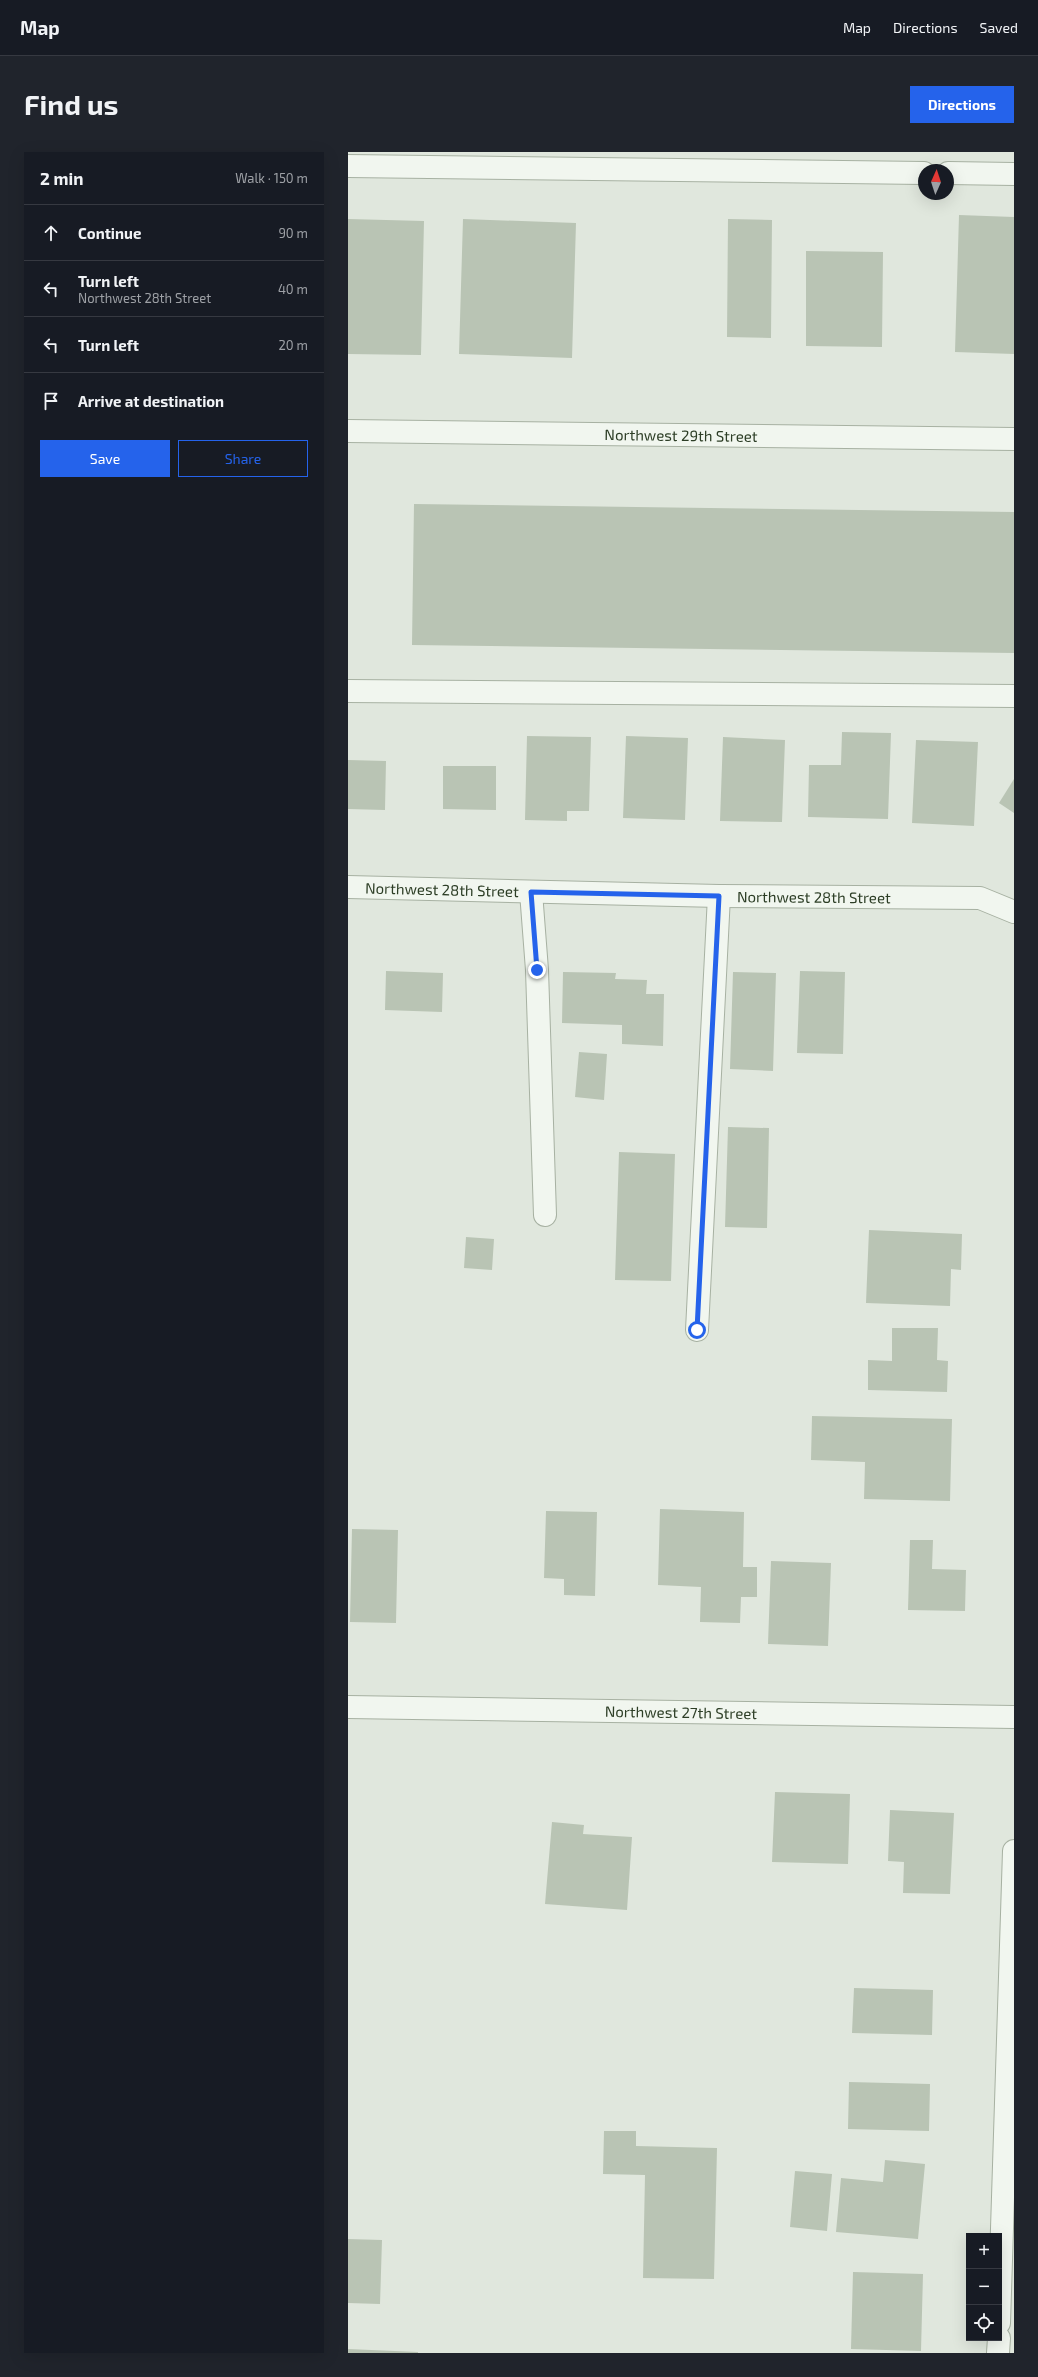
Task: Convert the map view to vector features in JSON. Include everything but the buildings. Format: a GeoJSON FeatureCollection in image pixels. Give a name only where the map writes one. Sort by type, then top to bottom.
{"type":"FeatureCollection","features":[{"type":"Feature","properties":{"kind":"street"},"geometry":{"type":"LineString","coordinates":[[348,166],[918,173]]}},
{"type":"Feature","properties":{"kind":"street"},"geometry":{"type":"LineString","coordinates":[[954,173],[1014,174]]}},
{"type":"Feature","properties":{"kind":"street","name":"Northwest 29th Street"},"geometry":{"type":"LineString","coordinates":[[348,431],[1014,439]]}},
{"type":"Feature","properties":{"kind":"street"},"geometry":{"type":"LineString","coordinates":[[348,691],[1014,696]]}},
{"type":"Feature","properties":{"kind":"street","name":"Northwest 28th Street"},"geometry":{"type":"LineString","coordinates":[[348,887],[719,896],[980,898],[1014,912]]}},
{"type":"Feature","properties":{"kind":"street"},"geometry":{"type":"LineString","coordinates":[[531,892],[537,970],[545,1215]]}},
{"type":"Feature","properties":{"kind":"street"},"geometry":{"type":"LineString","coordinates":[[697,1330],[719,896]]}},
{"type":"Feature","properties":{"kind":"street","name":"Northwest 27th Street"},"geometry":{"type":"LineString","coordinates":[[348,1707],[1014,1717]]}},
{"type":"Feature","properties":{"kind":"street"},"geometry":{"type":"LineString","coordinates":[[1000,2305],[1014,1851]]}},
{"type":"Feature","properties":{"kind":"street"},"geometry":{"type":"LineString","coordinates":[[998,2341],[998,2353]]}},
{"type":"Feature","properties":{"kind":"route"},"geometry":{"type":"LineString","coordinates":[[537,970],[531,892],[719,896],[697,1330]]}}]}
